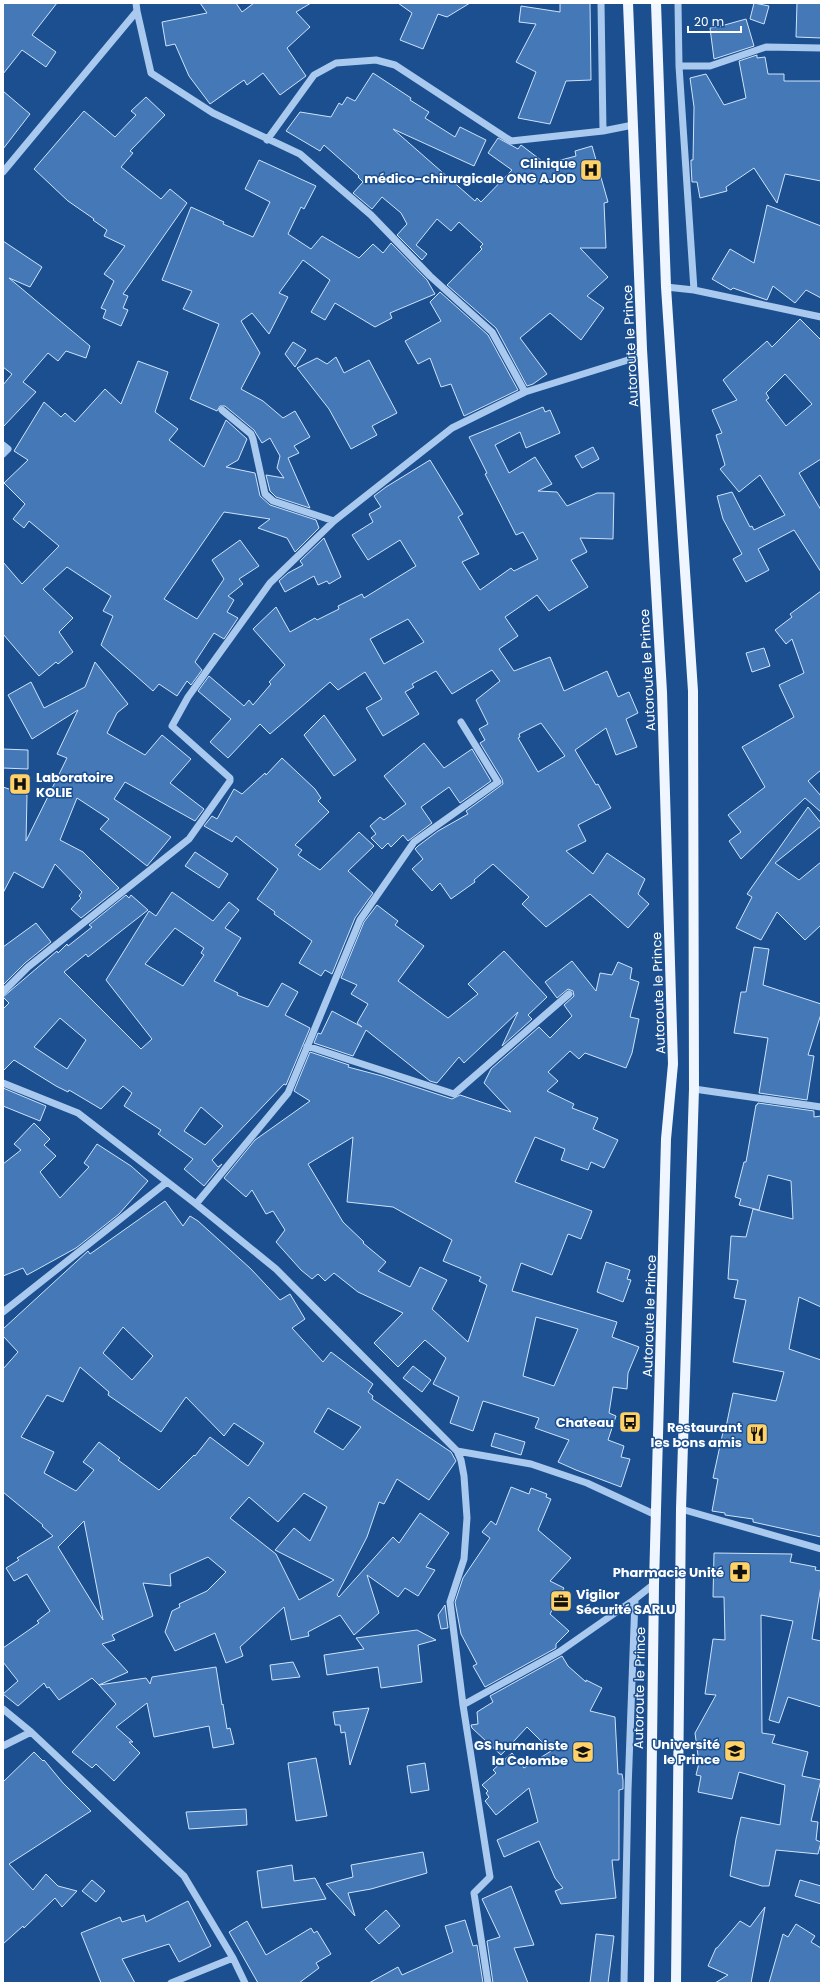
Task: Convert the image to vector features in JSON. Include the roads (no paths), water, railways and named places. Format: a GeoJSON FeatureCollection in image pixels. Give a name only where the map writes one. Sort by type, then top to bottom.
{"type":"FeatureCollection","features":[{"type":"Feature","properties":{"kind":"main road","name":"Autoroute le Prince"},"geometry":{"type":"LineString","coordinates":[[628,3],[642,349],[662,692],[673,1064],[666,1139],[654,1584],[649,1983]]}},
{"type":"Feature","properties":{"kind":"main road"},"geometry":{"type":"LineString","coordinates":[[656,3],[666,287],[693,691],[694,1089],[681,1509],[676,1983]]}},
{"type":"Feature","properties":{"kind":"street"},"geometry":{"type":"LineString","coordinates":[[136,3],[151,73],[213,113],[267,140],[300,154],[371,216],[430,276],[492,332],[525,392]]}},
{"type":"Feature","properties":{"kind":"street"},"geometry":{"type":"LineString","coordinates":[[601,3],[603,131]]}},
{"type":"Feature","properties":{"kind":"street"},"geometry":{"type":"LineString","coordinates":[[678,3],[679,66],[694,290]]}},
{"type":"Feature","properties":{"kind":"street"},"geometry":{"type":"LineString","coordinates":[[3,172],[137,11]]}},
{"type":"Feature","properties":{"kind":"street"},"geometry":{"type":"LineString","coordinates":[[679,66],[710,66],[766,46],[821,48]]}},
{"type":"Feature","properties":{"kind":"street"},"geometry":{"type":"LineString","coordinates":[[267,140],[314,75],[336,63],[376,60],[395,65],[511,141],[603,131],[633,125]]}},
{"type":"Feature","properties":{"kind":"street"},"geometry":{"type":"LineString","coordinates":[[666,287],[694,290],[821,317]]}},
{"type":"Feature","properties":{"kind":"street"},"geometry":{"type":"LineString","coordinates":[[3,992],[28,967],[189,839],[230,781],[230,778],[172,726],[188,696],[270,583],[334,521],[452,428],[525,392],[628,360],[642,349]]}},
{"type":"Feature","properties":{"kind":"street"},"geometry":{"type":"LineString","coordinates":[[222,410],[250,434],[253,439],[265,494],[268,498],[334,521]]}},
{"type":"Feature","properties":{"kind":"street"},"geometry":{"type":"LineString","coordinates":[[3,445],[8,449],[3,454]]}},
{"type":"Feature","properties":{"kind":"street"},"geometry":{"type":"LineString","coordinates":[[196,1204],[288,1093],[360,920],[414,842],[498,782],[461,722]]}},
{"type":"Feature","properties":{"kind":"street"},"geometry":{"type":"LineString","coordinates":[[307,1046],[454,1094],[569,994]]}},
{"type":"Feature","properties":{"kind":"street"},"geometry":{"type":"LineString","coordinates":[[3,1083],[78,1113],[196,1204],[276,1269],[457,1451],[461,1460],[464,1476],[466,1525],[464,1559],[450,1602],[463,1705],[490,1877],[474,1893],[488,1983]]}},
{"type":"Feature","properties":{"kind":"street"},"geometry":{"type":"LineString","coordinates":[[694,1089],[821,1107]]}},
{"type":"Feature","properties":{"kind":"street"},"geometry":{"type":"LineString","coordinates":[[3,1312],[167,1182]]}},
{"type":"Feature","properties":{"kind":"street"},"geometry":{"type":"LineString","coordinates":[[457,1451],[531,1464],[587,1483],[656,1515]]}},
{"type":"Feature","properties":{"kind":"street"},"geometry":{"type":"LineString","coordinates":[[681,1509],[821,1549]]}},
{"type":"Feature","properties":{"kind":"street"},"geometry":{"type":"LineString","coordinates":[[463,1705],[559,1652],[654,1584]]}},
{"type":"Feature","properties":{"kind":"street"},"geometry":{"type":"LineString","coordinates":[[624,1983],[628,1790],[635,1599]]}},
{"type":"Feature","properties":{"kind":"street"},"geometry":{"type":"LineString","coordinates":[[3,1709],[31,1732],[184,1876],[233,1958],[245,1983]]}},
{"type":"Feature","properties":{"kind":"street"},"geometry":{"type":"LineString","coordinates":[[3,1746],[31,1732]]}},
{"type":"Feature","properties":{"kind":"street"},"geometry":{"type":"LineString","coordinates":[[171,1983],[233,1958]]}},
{"type":"Feature","properties":{"kind":"place","name":"Clinique médico-chirurgicale ONG AJOD"},"geometry":{"type":"Point","coordinates":[591,170]}},
{"type":"Feature","properties":{"kind":"place","name":"Laboratoire KOLIE"},"geometry":{"type":"Point","coordinates":[20,784]}},
{"type":"Feature","properties":{"kind":"place","name":"Chateau"},"geometry":{"type":"Point","coordinates":[630,1422]}},
{"type":"Feature","properties":{"kind":"place","name":"Restaurant les bons amis"},"geometry":{"type":"Point","coordinates":[757,1434]}},
{"type":"Feature","properties":{"kind":"place","name":"Pharmacie Unité"},"geometry":{"type":"Point","coordinates":[740,1572]}},
{"type":"Feature","properties":{"kind":"place","name":"Vigilor Sécurité SARLU"},"geometry":{"type":"Point","coordinates":[561,1601]}},
{"type":"Feature","properties":{"kind":"place","name":"Université le Prince"},"geometry":{"type":"Point","coordinates":[735,1751]}},
{"type":"Feature","properties":{"kind":"place","name":"GS humaniste la Colombe"},"geometry":{"type":"Point","coordinates":[583,1752]}}]}
